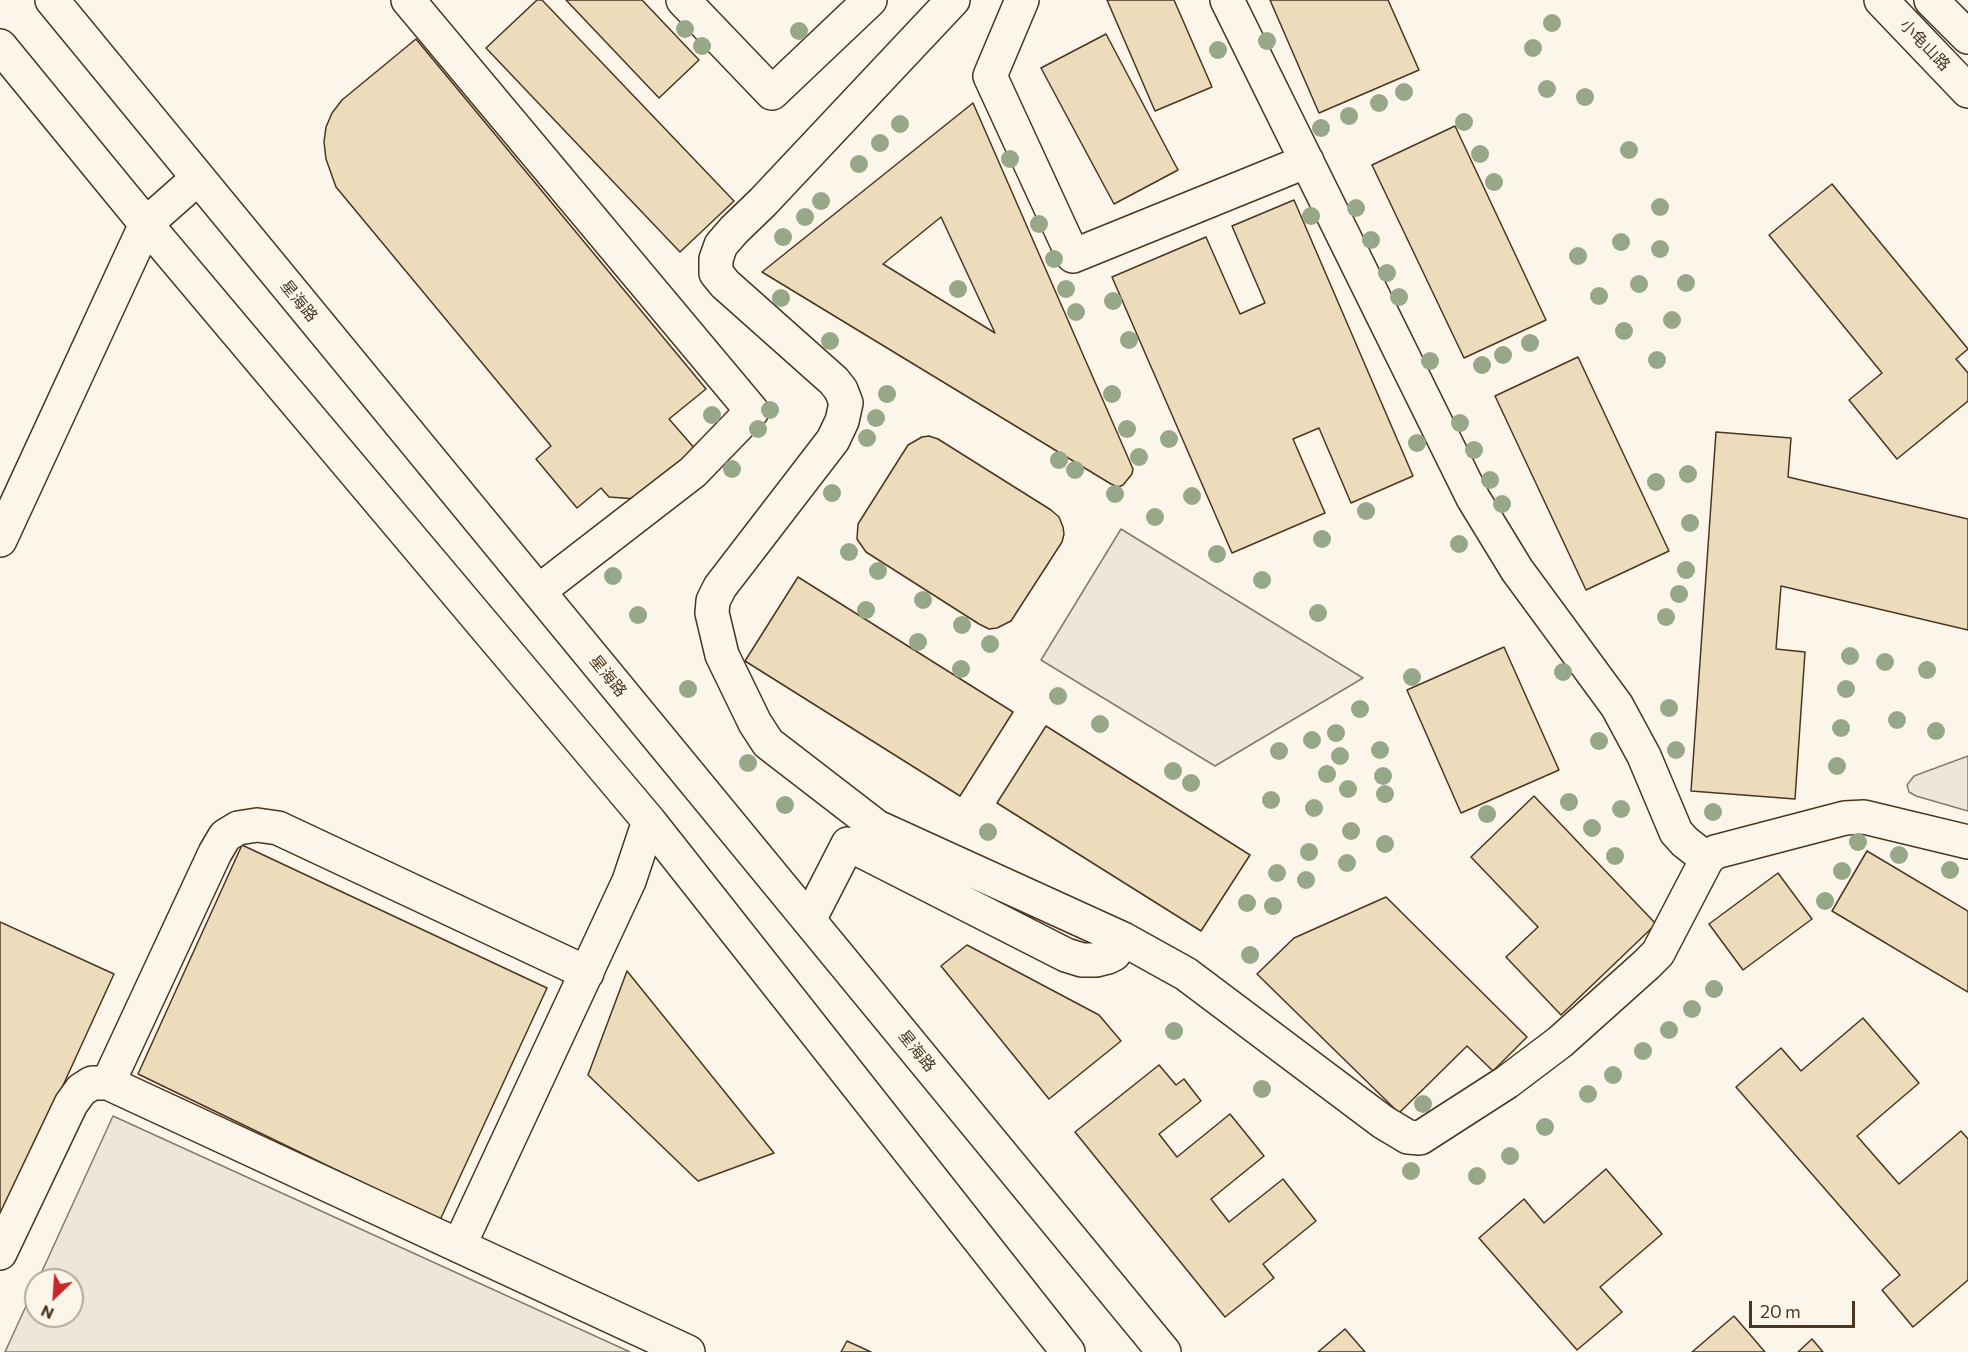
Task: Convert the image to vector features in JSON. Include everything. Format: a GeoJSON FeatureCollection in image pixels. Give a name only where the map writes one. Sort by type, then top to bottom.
{"type":"FeatureCollection","features":[{"type":"Feature","properties":{"kind":"street","name":"星海路"},"geometry":{"type":"LineString","coordinates":[[52,0],[1164,1352]]}},
{"type":"Feature","properties":{"kind":"street"},"geometry":{"type":"LineString","coordinates":[[408,0],[752,411],[693,472],[538,591]]}},
{"type":"Feature","properties":{"kind":"street"},"geometry":{"type":"LineString","coordinates":[[683,0],[772,93],[870,0]]}},
{"type":"Feature","properties":{"kind":"street"},"geometry":{"type":"LineString","coordinates":[[953,0],[720,246],[716,260],[716,273],[724,284],[834,381],[841,390],[846,403],[842,421],[833,440],[720,587],[713,601],[712,613],[722,655],[755,723],[768,742],[877,827],[1124,939],[1186,974],[1383,1122],[1408,1137],[1420,1138],[1507,1082],[1551,1049],[1646,965],[1658,953],[1707,859],[1715,852],[1845,818],[1864,817],[1968,842]]}},
{"type":"Feature","properties":{"kind":"street"},"geometry":{"type":"LineString","coordinates":[[1022,0],[990,76],[1073,256],[1306,161]]}},
{"type":"Feature","properties":{"kind":"street"},"geometry":{"type":"LineString","coordinates":[[1227,0],[1473,498],[1517,570],[1617,706],[1644,756],[1676,832],[1707,859]]}},
{"type":"Feature","properties":{"kind":"street","name":"小龟山路"},"geometry":{"type":"LineString","coordinates":[[1881,0],[1968,91]]}},
{"type":"Feature","properties":{"kind":"street"},"geometry":{"type":"LineString","coordinates":[[1932,0],[1968,37]]}},
{"type":"Feature","properties":{"kind":"street"},"geometry":{"type":"LineString","coordinates":[[0,46],[146,224],[649,821],[1068,1352]]}},
{"type":"Feature","properties":{"kind":"street"},"geometry":{"type":"LineString","coordinates":[[0,540],[146,224],[198,178]]}},
{"type":"Feature","properties":{"kind":"street"},"geometry":{"type":"LineString","coordinates":[[459,1246],[629,881],[649,821]]}},
{"type":"Feature","properties":{"kind":"street"},"geometry":{"type":"LineString","coordinates":[[108,1083],[215,853],[225,836],[238,828],[257,825],[278,828],[587,973]]}},
{"type":"Feature","properties":{"kind":"street"},"geometry":{"type":"LineString","coordinates":[[809,920],[848,844],[1066,955],[1082,960],[1108,957],[1114,954],[1124,939]]}},
{"type":"Feature","properties":{"kind":"street"},"geometry":{"type":"LineString","coordinates":[[0,1253],[71,1104],[81,1090],[92,1083],[108,1083],[688,1352]]}},
{"type":"Feature","properties":{"kind":"shaded area"},"geometry":{"type":"Polygon","coordinates":[[[1121,529],[1363,678],[1215,766],[1041,660],[1121,529]]]}},
{"type":"Feature","properties":{"kind":"shaded area"},"geometry":{"type":"Polygon","coordinates":[[[1968,756],[1968,811],[1909,792],[1907,785],[1914,776],[1968,756]]]}},
{"type":"Feature","properties":{"kind":"shaded area"},"geometry":{"type":"Polygon","coordinates":[[[113,1116],[630,1352],[5,1352],[24,1310],[24,1328],[84,1328],[84,1268],[43,1268],[113,1116]]]}},
{"type":"Feature","properties":{"kind":"building"},"geometry":{"type":"Polygon","coordinates":[[[537,0],[542,0],[734,201],[680,252],[486,48],[537,0]]]}},
{"type":"Feature","properties":{"kind":"building"},"geometry":{"type":"Polygon","coordinates":[[[566,0],[642,0],[699,60],[659,98],[566,0]]]}},
{"type":"Feature","properties":{"kind":"building"},"geometry":{"type":"Polygon","coordinates":[[[1107,0],[1174,0],[1212,87],[1155,111],[1107,0]]]}},
{"type":"Feature","properties":{"kind":"building"},"geometry":{"type":"Polygon","coordinates":[[[1270,0],[1388,0],[1419,70],[1319,113],[1270,0]]]}},
{"type":"Feature","properties":{"kind":"building"},"geometry":{"type":"Polygon","coordinates":[[[1106,34],[1178,170],[1114,204],[1041,68],[1106,34]]]}},
{"type":"Feature","properties":{"kind":"building"},"geometry":{"type":"Polygon","coordinates":[[[416,39],[706,389],[669,419],[696,450],[636,499],[609,497],[601,488],[577,508],[536,459],[551,446],[336,187],[326,159],[324,142],[326,127],[332,113],[342,100],[416,39]]]}},
{"type":"Feature","properties":{"kind":"building"},"geometry":{"type":"Polygon","coordinates":[[[973,103],[1133,469],[1132,474],[1123,485],[1118,487],[1111,484],[762,272],[973,103]],[[941,217],[883,264],[995,333],[941,217]]]}},
{"type":"Feature","properties":{"kind":"building"},"geometry":{"type":"Polygon","coordinates":[[[1455,126],[1546,320],[1464,358],[1372,165],[1455,126]]]}},
{"type":"Feature","properties":{"kind":"building"},"geometry":{"type":"Polygon","coordinates":[[[1832,184],[1968,349],[1956,359],[1968,373],[1968,401],[1897,459],[1849,400],[1882,373],[1769,235],[1832,184]]]}},
{"type":"Feature","properties":{"kind":"building"},"geometry":{"type":"Polygon","coordinates":[[[1294,200],[1413,476],[1351,503],[1319,428],[1293,439],[1325,513],[1232,553],[1112,277],[1206,237],[1240,314],[1265,303],[1232,226],[1294,200]]]}},
{"type":"Feature","properties":{"kind":"building"},"geometry":{"type":"Polygon","coordinates":[[[1578,357],[1669,551],[1586,590],[1495,396],[1578,357]]]}},
{"type":"Feature","properties":{"kind":"building"},"geometry":{"type":"Polygon","coordinates":[[[1716,432],[1791,438],[1788,477],[1968,519],[1968,630],[1781,586],[1776,649],[1805,652],[1795,799],[1691,791],[1716,432]]]}},
{"type":"Feature","properties":{"kind":"building"},"geometry":{"type":"Polygon","coordinates":[[[929,436],[938,439],[1051,510],[1059,517],[1063,527],[1062,542],[1011,621],[997,628],[989,629],[979,624],[866,552],[857,539],[858,524],[908,445],[922,437],[929,436]]]}},
{"type":"Feature","properties":{"kind":"building"},"geometry":{"type":"Polygon","coordinates":[[[798,577],[1013,712],[960,796],[745,661],[798,577]]]}},
{"type":"Feature","properties":{"kind":"building"},"geometry":{"type":"Polygon","coordinates":[[[1504,647],[1559,770],[1461,813],[1407,690],[1504,647]]]}},
{"type":"Feature","properties":{"kind":"building"},"geometry":{"type":"Polygon","coordinates":[[[1046,726],[1250,855],[1201,931],[997,803],[1046,726]]]}},
{"type":"Feature","properties":{"kind":"building"},"geometry":{"type":"Polygon","coordinates":[[[1534,796],[1656,924],[1561,1015],[1506,957],[1538,927],[1471,857],[1534,796]]]}},
{"type":"Feature","properties":{"kind":"building"},"geometry":{"type":"Polygon","coordinates":[[[242,845],[547,988],[440,1220],[138,1074],[242,845]]]}},
{"type":"Feature","properties":{"kind":"building"},"geometry":{"type":"Polygon","coordinates":[[[1867,851],[1968,911],[1968,992],[1832,911],[1867,851]]]}},
{"type":"Feature","properties":{"kind":"building"},"geometry":{"type":"Polygon","coordinates":[[[1778,873],[1812,919],[1743,970],[1709,924],[1778,873]]]}},
{"type":"Feature","properties":{"kind":"building"},"geometry":{"type":"Polygon","coordinates":[[[1386,897],[1527,1037],[1493,1071],[1467,1046],[1399,1113],[1257,974],[1294,938],[1386,897]]]}},
{"type":"Feature","properties":{"kind":"building"},"geometry":{"type":"Polygon","coordinates":[[[0,922],[114,974],[0,1223],[0,922]]]}},
{"type":"Feature","properties":{"kind":"building"},"geometry":{"type":"Polygon","coordinates":[[[967,945],[1099,1015],[1121,1041],[1049,1099],[941,966],[967,945]]]}},
{"type":"Feature","properties":{"kind":"building"},"geometry":{"type":"Polygon","coordinates":[[[627,971],[774,1153],[698,1181],[588,1075],[627,971]]]}},
{"type":"Feature","properties":{"kind":"building"},"geometry":{"type":"Polygon","coordinates":[[[1863,1018],[1919,1083],[1857,1136],[1899,1184],[1961,1131],[1968,1139],[1968,1280],[1913,1327],[1882,1290],[1900,1275],[1736,1087],[1781,1048],[1801,1071],[1863,1018]]]}},
{"type":"Feature","properties":{"kind":"building"},"geometry":{"type":"Polygon","coordinates":[[[1159,1065],[1176,1085],[1184,1079],[1201,1101],[1159,1134],[1177,1157],[1230,1114],[1264,1156],[1211,1199],[1229,1222],[1283,1179],[1316,1221],[1263,1264],[1274,1278],[1225,1317],[1075,1132],[1159,1065]]]}},
{"type":"Feature","properties":{"kind":"building"},"geometry":{"type":"Polygon","coordinates":[[[1606,1169],[1662,1234],[1600,1287],[1622,1312],[1577,1350],[1479,1238],[1524,1199],[1544,1223],[1606,1169]]]}},
{"type":"Feature","properties":{"kind":"building"},"geometry":{"type":"Polygon","coordinates":[[[1734,1316],[1765,1352],[1692,1352],[1734,1316]]]}},
{"type":"Feature","properties":{"kind":"building"},"geometry":{"type":"Polygon","coordinates":[[[1345,1329],[1365,1352],[1318,1352],[1345,1329]]]}},
{"type":"Feature","properties":{"kind":"building"},"geometry":{"type":"Polygon","coordinates":[[[1812,1339],[1823,1352],[1798,1352],[1812,1339]]]}},
{"type":"Feature","properties":{"kind":"building"},"geometry":{"type":"Polygon","coordinates":[[[847,1341],[871,1352],[841,1352],[847,1341]]]}}]}
